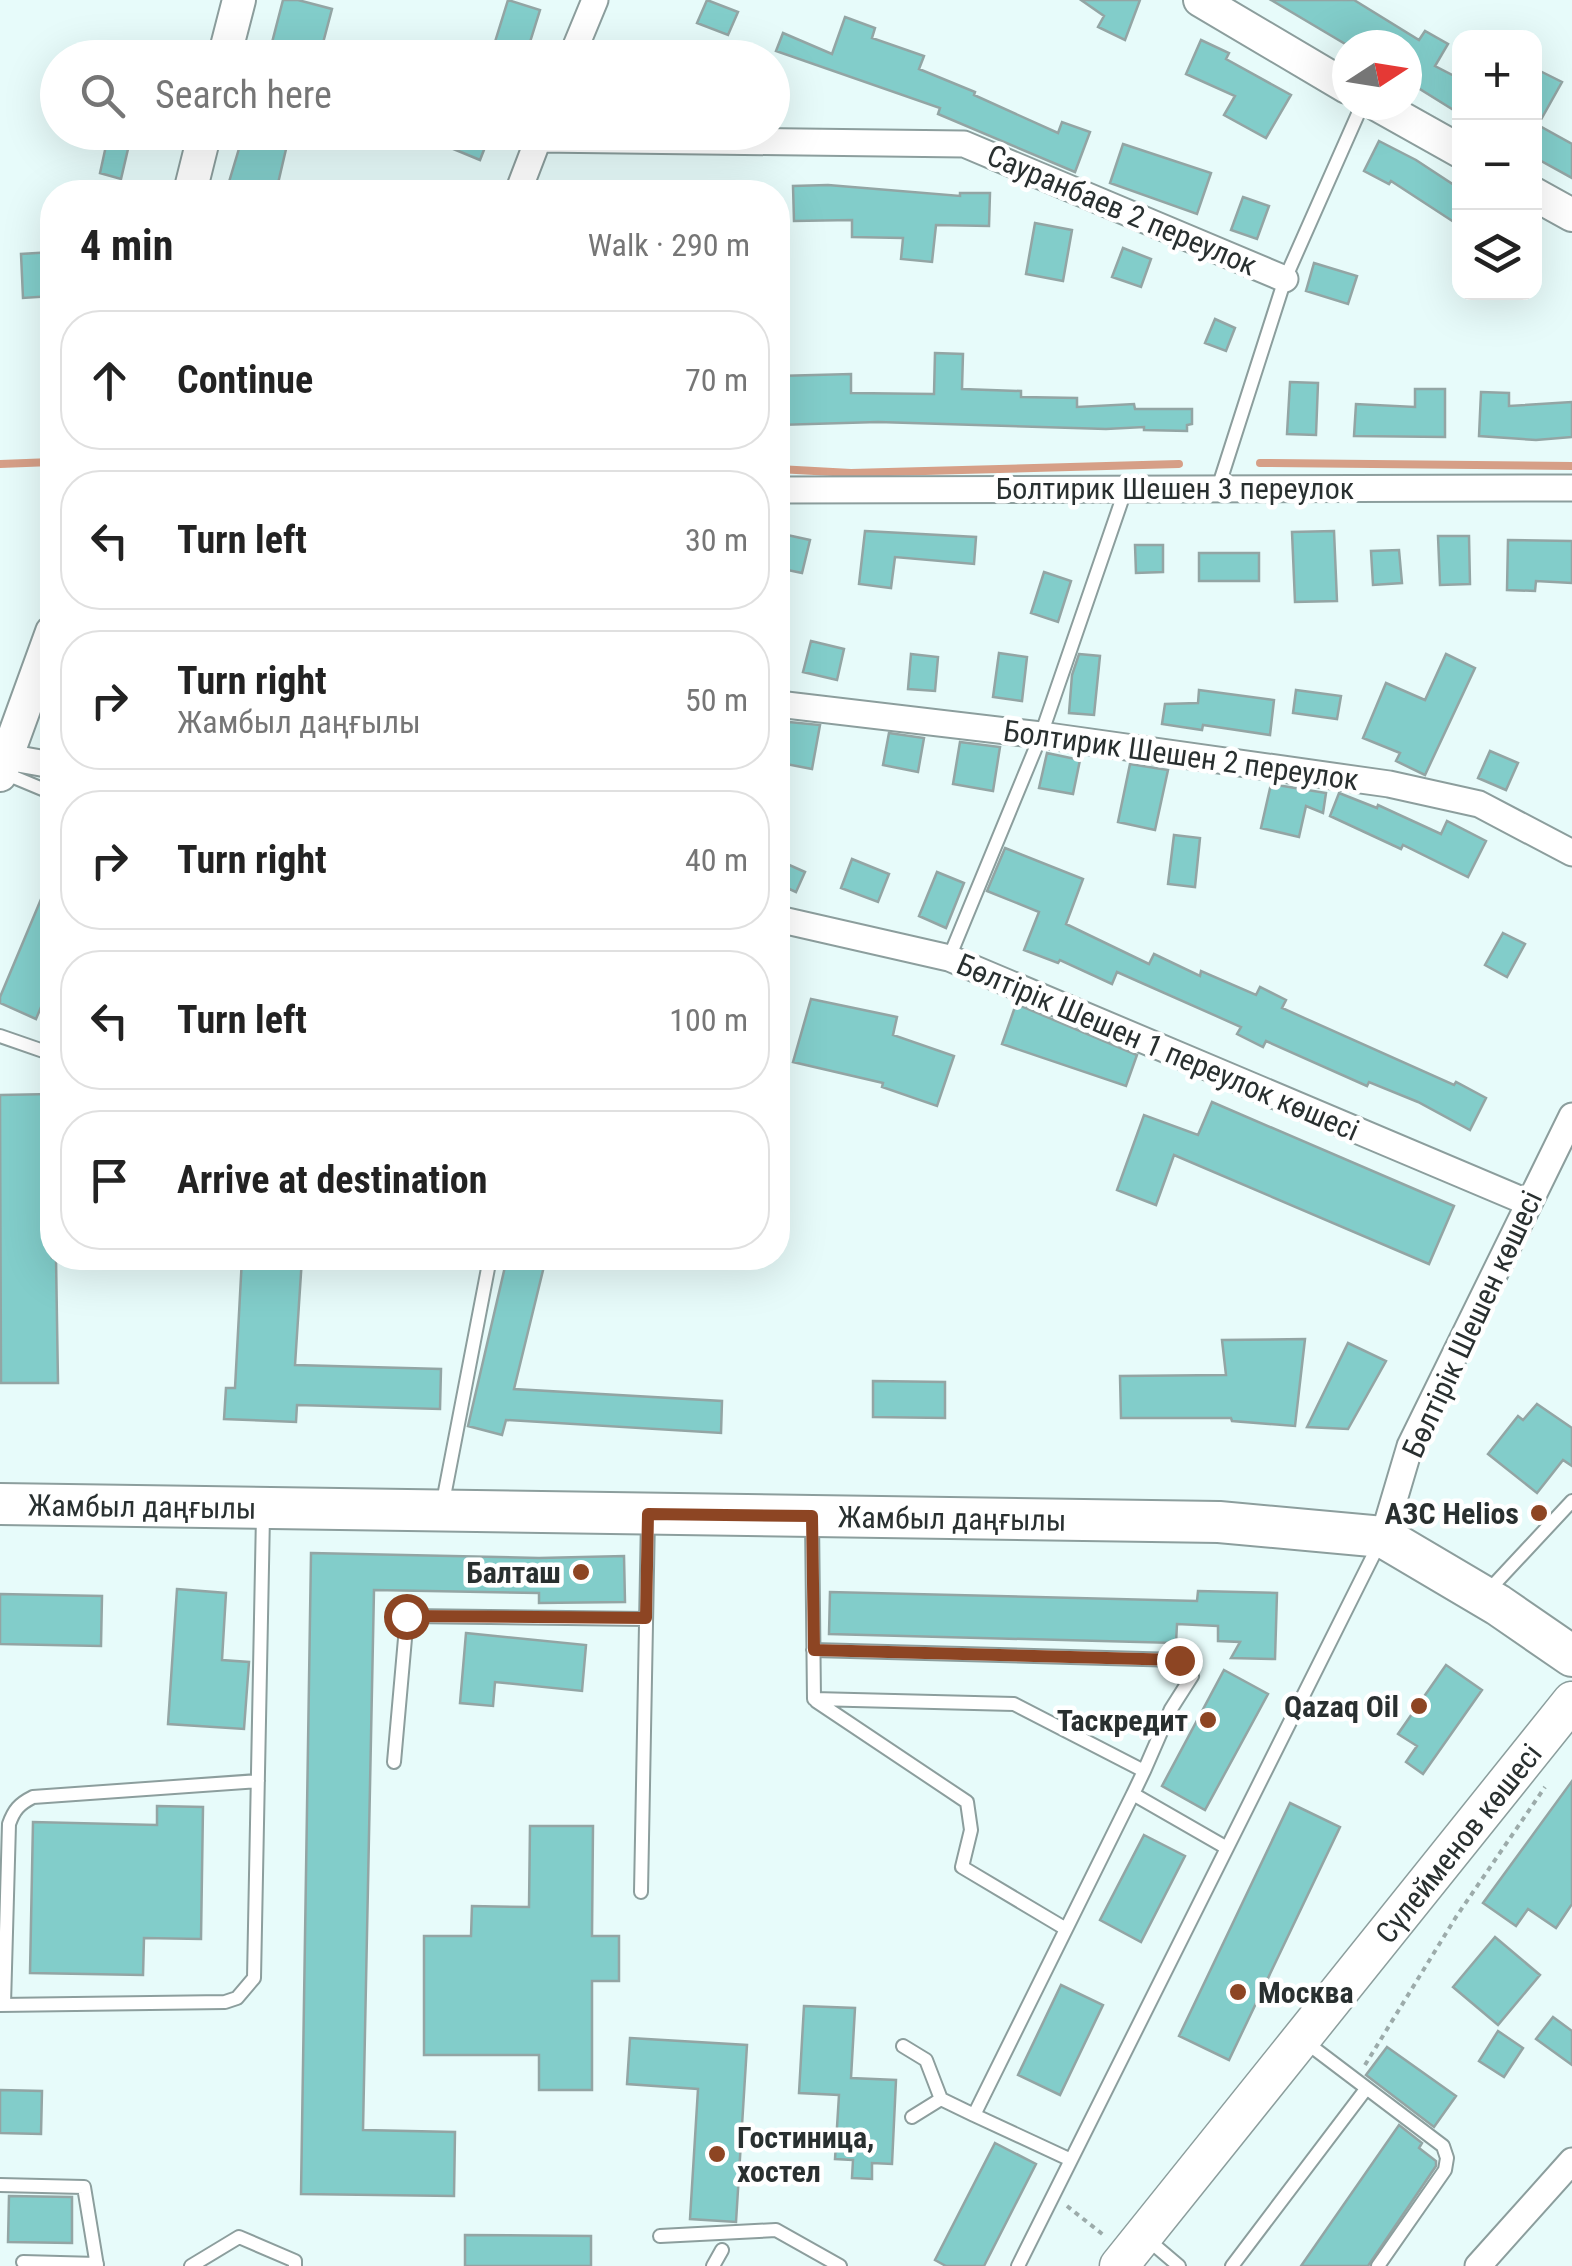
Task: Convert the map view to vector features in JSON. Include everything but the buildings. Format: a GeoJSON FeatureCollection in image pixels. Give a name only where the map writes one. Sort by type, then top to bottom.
{"type":"FeatureCollection","features":[{"type":"Feature","properties":{"kind":"main road","name":"Жамбыл даңғылы"},"geometry":{"type":"LineString","coordinates":[[12,1501],[264,1510],[1219,1522],[1382,1537],[1572,1656]]}},
{"type":"Feature","properties":{"kind":"main road","name":"Сүлейменов көшесі"},"geometry":{"type":"LineString","coordinates":[[1130,2252],[1572,1701]]}},
{"type":"Feature","properties":{"kind":"street"},"geometry":{"type":"LineString","coordinates":[[229,40],[239,0]]}},
{"type":"Feature","properties":{"kind":"street"},"geometry":{"type":"LineString","coordinates":[[579,40],[594,0]]}},
{"type":"Feature","properties":{"kind":"street"},"geometry":{"type":"LineString","coordinates":[[1200,0],[1332,78]]}},
{"type":"Feature","properties":{"kind":"street"},"geometry":{"type":"LineString","coordinates":[[1405,120],[1452,147]]}},
{"type":"Feature","properties":{"kind":"street","name":"Сауранбаев 2 переулок"},"geometry":{"type":"LineString","coordinates":[[790,141],[964,144],[1285,278]]}},
{"type":"Feature","properties":{"kind":"street"},"geometry":{"type":"LineString","coordinates":[[193,180],[200,150]]}},
{"type":"Feature","properties":{"kind":"street"},"geometry":{"type":"LineString","coordinates":[[523,180],[534,150]]}},
{"type":"Feature","properties":{"kind":"street"},"geometry":{"type":"LineString","coordinates":[[1542,198],[1572,215]]}},
{"type":"Feature","properties":{"kind":"street","name":"Болтирик Шешен 3 переулок"},"geometry":{"type":"LineString","coordinates":[[790,490],[1572,488]]}},
{"type":"Feature","properties":{"kind":"street"},"geometry":{"type":"LineString","coordinates":[[40,665],[3,768],[40,766]]}},
{"type":"Feature","properties":{"kind":"street","name":"Болтирик Шешен 2 переулок"},"geometry":{"type":"LineString","coordinates":[[790,705],[1041,735],[1389,784],[1479,804],[1572,853]]}},
{"type":"Feature","properties":{"kind":"street","name":"Бөлтірік Шешен 1 переулок көшесі"},"geometry":{"type":"LineString","coordinates":[[790,922],[948,958],[1529,1203]]}},
{"type":"Feature","properties":{"kind":"street","name":"Бөлтірік Шешен көшесі"},"geometry":{"type":"LineString","coordinates":[[1382,1537],[1410,1446],[1572,1116]]}},
{"type":"Feature","properties":{"kind":"street"},"geometry":{"type":"LineString","coordinates":[[1478,2266],[1572,2162]]}},
{"type":"Feature","properties":{"kind":"lane"},"geometry":{"type":"LineString","coordinates":[[1218,488],[1285,278],[1355,120]]}},
{"type":"Feature","properties":{"kind":"lane"},"geometry":{"type":"LineString","coordinates":[[948,958],[1041,735],[1126,488]]}},
{"type":"Feature","properties":{"kind":"lane"},"geometry":{"type":"LineString","coordinates":[[3,768],[40,786]]}},
{"type":"Feature","properties":{"kind":"lane"},"geometry":{"type":"LineString","coordinates":[[0,1036],[40,1050]]}},
{"type":"Feature","properties":{"kind":"lane"},"geometry":{"type":"LineString","coordinates":[[441,1510],[488,1270]]}},
{"type":"Feature","properties":{"kind":"lane"},"geometry":{"type":"LineString","coordinates":[[1483,1597],[1572,1502]]}},
{"type":"Feature","properties":{"kind":"lane"},"geometry":{"type":"LineString","coordinates":[[258,1781],[33,1798],[22,1802],[10,1824],[2,2004],[225,2002],[237,1998],[254,1978],[264,1510]]}},
{"type":"Feature","properties":{"kind":"lane"},"geometry":{"type":"LineString","coordinates":[[641,1892],[648,1514]]}},
{"type":"Feature","properties":{"kind":"lane"},"geometry":{"type":"LineString","coordinates":[[812,1516],[814,1700]]}},
{"type":"Feature","properties":{"kind":"lane"},"geometry":{"type":"LineString","coordinates":[[1018,2266],[1382,1537]]}},
{"type":"Feature","properties":{"kind":"lane"},"geometry":{"type":"LineString","coordinates":[[394,1762],[406,1616],[646,1618]]}},
{"type":"Feature","properties":{"kind":"lane"},"geometry":{"type":"LineString","coordinates":[[814,1650],[1179,1660],[1192,1676],[1171,1710],[1134,1794],[974,2115]]}},
{"type":"Feature","properties":{"kind":"lane"},"geometry":{"type":"LineString","coordinates":[[814,1700],[1014,1704],[1144,1771]]}},
{"type":"Feature","properties":{"kind":"lane"},"geometry":{"type":"LineString","coordinates":[[814,1700],[967,1802],[972,1830],[962,1867],[1066,1929]]}},
{"type":"Feature","properties":{"kind":"lane"},"geometry":{"type":"LineString","coordinates":[[1134,1794],[1227,1848]]}},
{"type":"Feature","properties":{"kind":"lane"},"geometry":{"type":"LineString","coordinates":[[1301,2038],[1443,2146],[1445,2170],[1378,2266]]}},
{"type":"Feature","properties":{"kind":"lane"},"geometry":{"type":"LineString","coordinates":[[903,2046],[926,2060],[942,2098],[1070,2160]]}},
{"type":"Feature","properties":{"kind":"lane"},"geometry":{"type":"LineString","coordinates":[[1232,2266],[1366,2089]]}},
{"type":"Feature","properties":{"kind":"lane"},"geometry":{"type":"LineString","coordinates":[[912,2118],[942,2098]]}},
{"type":"Feature","properties":{"kind":"lane"},"geometry":{"type":"LineString","coordinates":[[0,2186],[84,2187],[97,2265],[22,2262]]}},
{"type":"Feature","properties":{"kind":"lane"},"geometry":{"type":"LineString","coordinates":[[660,2236],[776,2230],[840,2266]]}},
{"type":"Feature","properties":{"kind":"lane"},"geometry":{"type":"LineString","coordinates":[[191,2266],[239,2236],[295,2262],[295,2266]]}},
{"type":"Feature","properties":{"kind":"lane"},"geometry":{"type":"LineString","coordinates":[[713,2266],[722,2250]]}},
{"type":"Feature","properties":{"kind":"lane"},"geometry":{"type":"LineString","coordinates":[[1130,2252],[1178,2266]]}},
{"type":"Feature","properties":{"kind":"path"},"geometry":{"type":"LineString","coordinates":[[1382,2035],[1456,1917],[1550,1780]]}},
{"type":"Feature","properties":{"kind":"path"},"geometry":{"type":"LineString","coordinates":[[1052,2196],[1130,2252]]}},
{"type":"Feature","properties":{"kind":"waterway"},"geometry":{"type":"LineString","coordinates":[[0,464],[40,462]]}},
{"type":"Feature","properties":{"kind":"waterway"},"geometry":{"type":"LineString","coordinates":[[1260,463],[1572,466]]}},
{"type":"Feature","properties":{"kind":"waterway"},"geometry":{"type":"LineString","coordinates":[[790,470],[851,473],[1179,464]]}},
{"type":"Feature","properties":{"kind":"place","name":"АЗС Helios"},"geometry":{"type":"Point","coordinates":[1539,1513]}},
{"type":"Feature","properties":{"kind":"place","name":"Балташ"},"geometry":{"type":"Point","coordinates":[581,1572]}},
{"type":"Feature","properties":{"kind":"place","name":"Qazaq Oil"},"geometry":{"type":"Point","coordinates":[1419,1706]}},
{"type":"Feature","properties":{"kind":"place","name":"Таскредит"},"geometry":{"type":"Point","coordinates":[1208,1720]}},
{"type":"Feature","properties":{"kind":"place","name":"Москва"},"geometry":{"type":"Point","coordinates":[1238,1992]}},
{"type":"Feature","properties":{"kind":"place","name":"Гостиница, хостел"},"geometry":{"type":"Point","coordinates":[717,2154]}},
{"type":"Feature","properties":{"kind":"route"},"geometry":{"type":"LineString","coordinates":[[406,1616],[646,1618],[648,1514],[812,1516],[814,1650],[1179,1660]]}}]}
